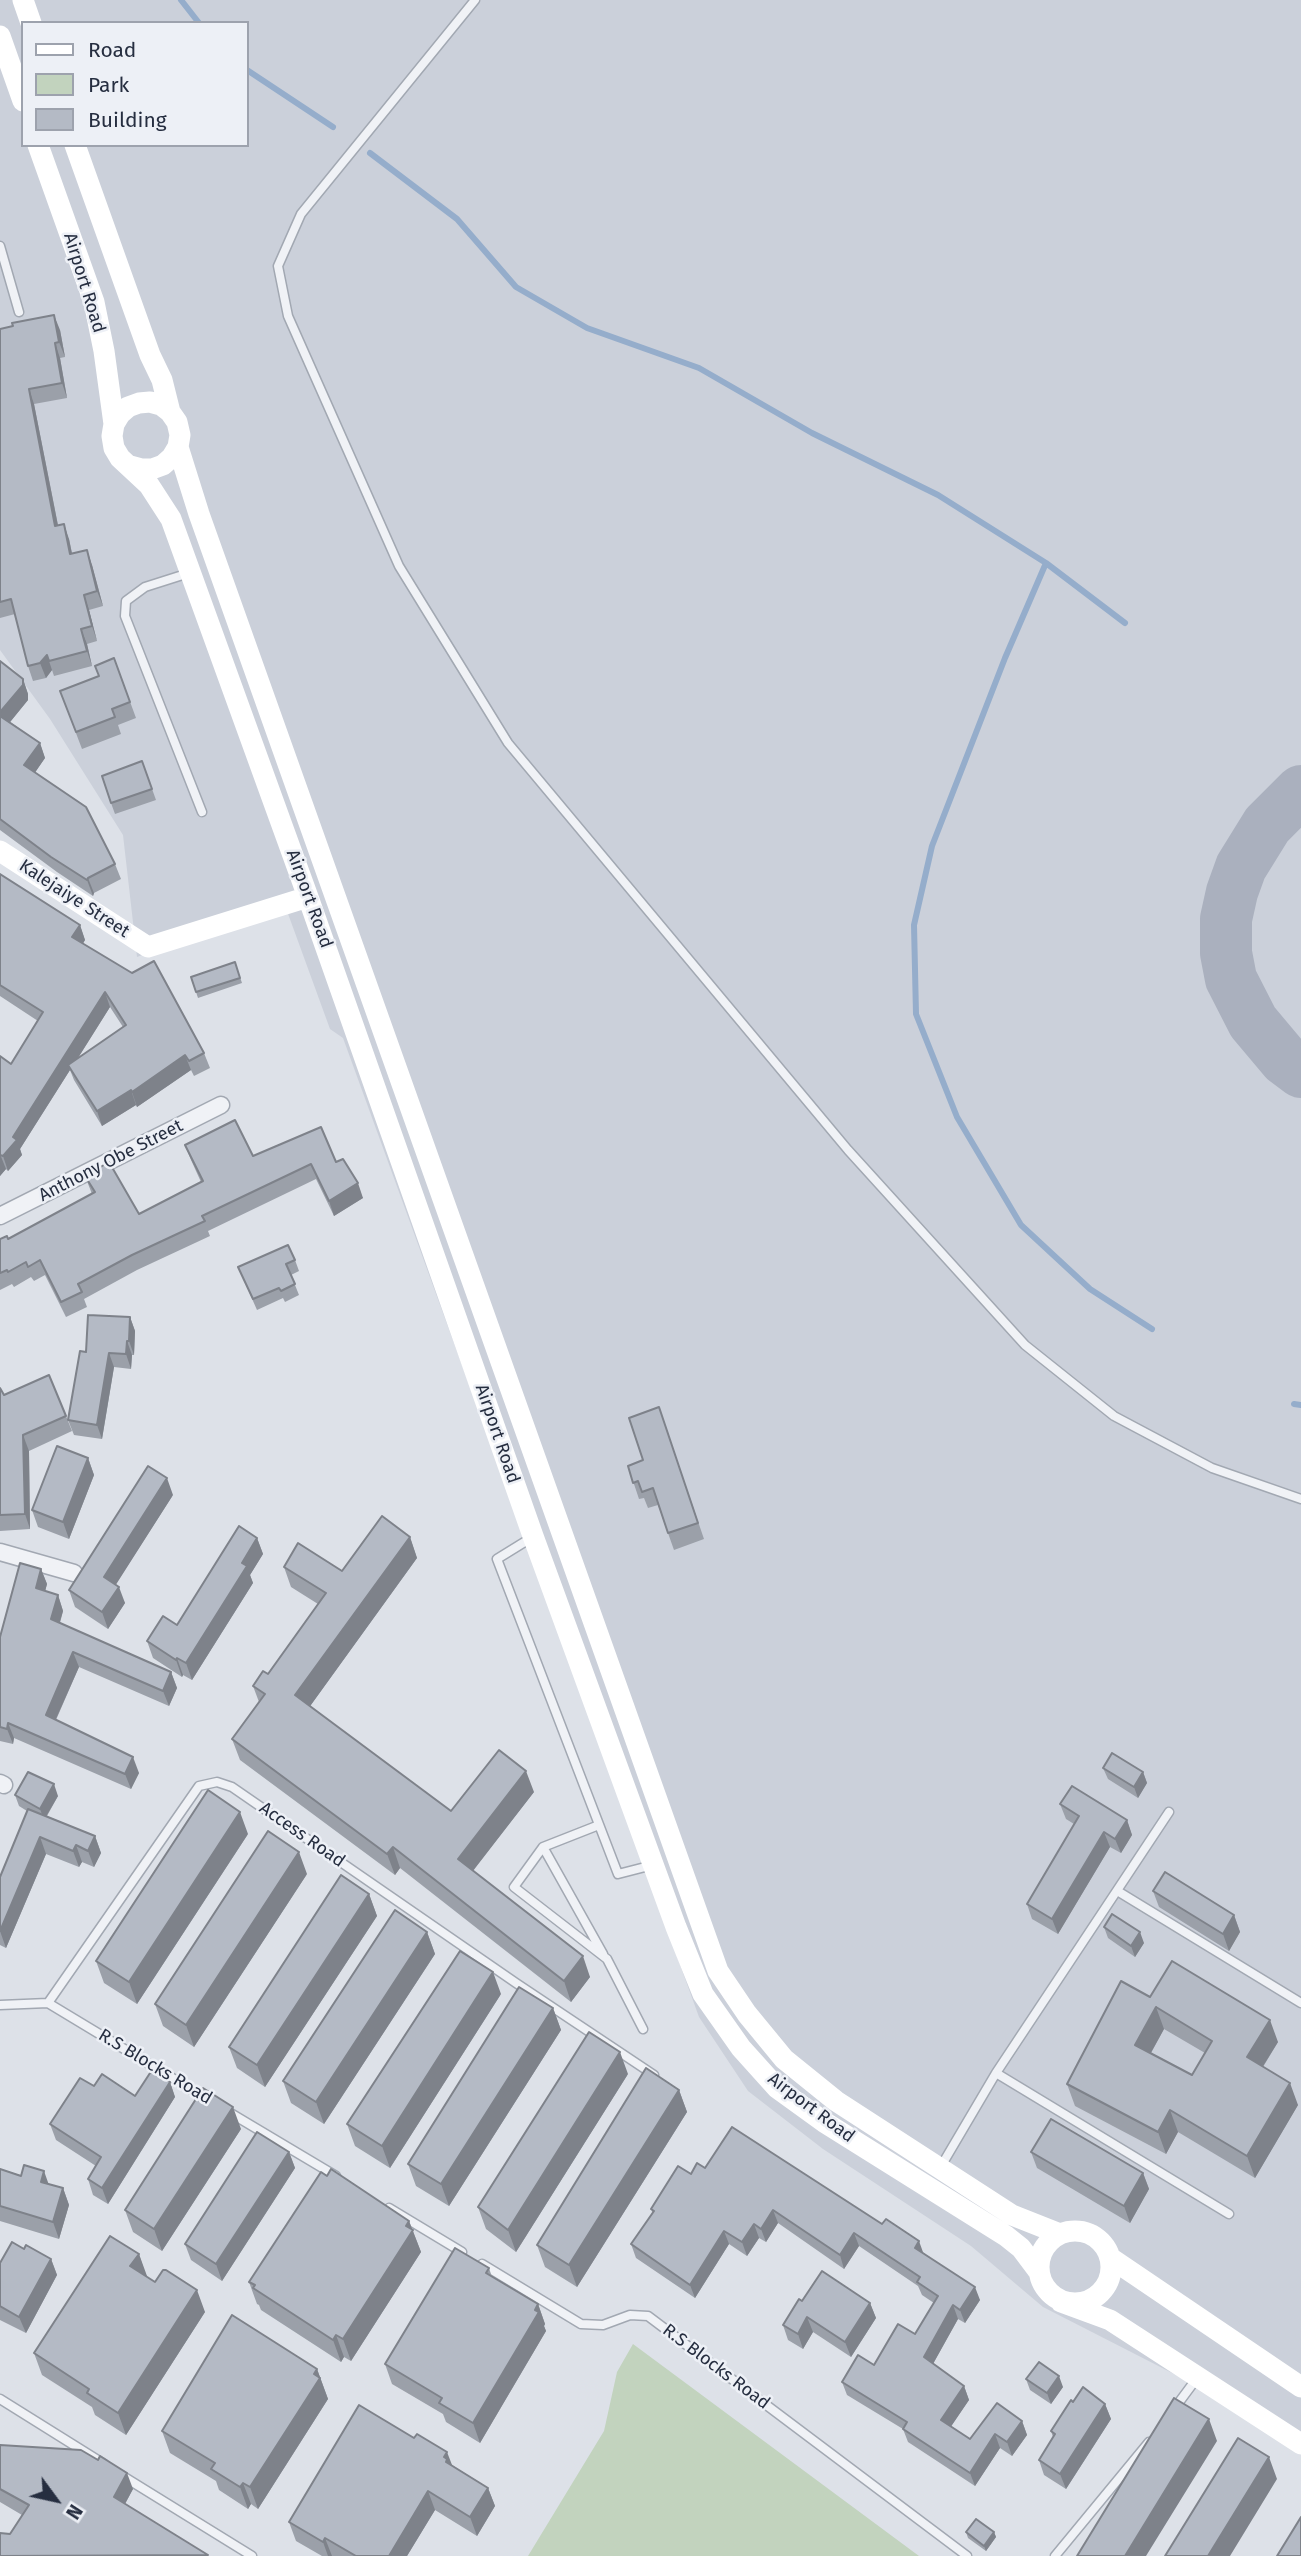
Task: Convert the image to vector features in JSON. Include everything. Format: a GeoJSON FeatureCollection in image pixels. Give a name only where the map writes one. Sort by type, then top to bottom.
{"type":"FeatureCollection","features":[{"type":"Feature","properties":{"kind":"main road"},"geometry":{"type":"LineString","coordinates":[[23,0],[30,21]]}},
{"type":"Feature","properties":{"kind":"main road"},"geometry":{"type":"LineString","coordinates":[[0,36],[21,95]]}},
{"type":"Feature","properties":{"kind":"main road","name":"Airport Road"},"geometry":{"type":"LineString","coordinates":[[39,147],[94,302],[114,425]]}},
{"type":"Feature","properties":{"kind":"main road","name":"Airport Road"},"geometry":{"type":"LineString","coordinates":[[76,147],[150,355],[162,380],[170,412]]}},
{"type":"Feature","properties":{"kind":"main road"},"geometry":{"type":"LineString","coordinates":[[139,402],[161,405],[170,412],[177,422],[180,435],[178,447],[172,457],[163,465],[152,469],[130,466],[120,458],[114,448],[112,436],[120,414],[139,402]]}},
{"type":"Feature","properties":{"kind":"main road","name":"Airport Road"},"geometry":{"type":"LineString","coordinates":[[178,447],[204,527],[718,1971],[747,2014],[784,2059],[836,2101],[1012,2215],[1060,2234]]}},
{"type":"Feature","properties":{"kind":"main road","name":"Airport Road"},"geometry":{"type":"LineString","coordinates":[[130,466],[149,485],[172,519],[533,1536],[703,1994],[741,2048],[777,2088],[824,2123],[1006,2236],[1021,2248],[1039,2272]]}},
{"type":"Feature","properties":{"kind":"main road","name":"Kalejaiye Street"},"geometry":{"type":"LineString","coordinates":[[0,851],[148,947],[308,897]]}},
{"type":"Feature","properties":{"kind":"main road"},"geometry":{"type":"LineString","coordinates":[[1061,2302],[1077,2304],[1092,2300],[1105,2290],[1111,2275],[1112,2259],[1107,2247],[1086,2232],[1060,2234],[1046,2246],[1039,2272],[1050,2295],[1061,2302],[1110,2320],[1301,2444]]}},
{"type":"Feature","properties":{"kind":"main road"},"geometry":{"type":"LineString","coordinates":[[1112,2259],[1301,2387]]}},
{"type":"Feature","properties":{"kind":"street","name":"Anthony Obe Street"},"geometry":{"type":"LineString","coordinates":[[0,1216],[221,1105]]}},
{"type":"Feature","properties":{"kind":"street"},"geometry":{"type":"LineString","coordinates":[[0,1552],[74,1573]]}},
{"type":"Feature","properties":{"kind":"lane"},"geometry":{"type":"LineString","coordinates":[[475,0],[301,214],[278,266],[288,316],[399,566],[508,743],[848,1150],[1025,1345],[1114,1416],[1212,1468],[1301,1499]]}},
{"type":"Feature","properties":{"kind":"lane"},"geometry":{"type":"LineString","coordinates":[[0,246],[19,312]]}},
{"type":"Feature","properties":{"kind":"lane"},"geometry":{"type":"LineString","coordinates":[[191,573],[145,587],[126,601],[125,616],[202,812]]}},
{"type":"Feature","properties":{"kind":"lane"},"geometry":{"type":"LineString","coordinates":[[533,1536],[497,1559],[618,1874],[653,1864]]}},
{"type":"Feature","properties":{"kind":"lane","name":"Access Road"},"geometry":{"type":"LineString","coordinates":[[48,2003],[199,1786],[217,1782],[232,1787],[659,2078]]}},
{"type":"Feature","properties":{"kind":"lane"},"geometry":{"type":"LineString","coordinates":[[940,2168],[996,2073],[1119,1892],[1169,1812]]}},
{"type":"Feature","properties":{"kind":"lane"},"geometry":{"type":"LineString","coordinates":[[599,1825],[543,1846],[514,1887],[607,1959]]}},
{"type":"Feature","properties":{"kind":"lane"},"geometry":{"type":"LineString","coordinates":[[543,1846],[643,2029]]}},
{"type":"Feature","properties":{"kind":"lane"},"geometry":{"type":"LineString","coordinates":[[1119,1892],[1301,2003]]}},
{"type":"Feature","properties":{"kind":"lane"},"geometry":{"type":"LineString","coordinates":[[0,2005],[48,2003]]}},
{"type":"Feature","properties":{"kind":"lane","name":"R.S Blocks Road"},"geometry":{"type":"LineString","coordinates":[[48,2003],[344,2181]]}},
{"type":"Feature","properties":{"kind":"lane"},"geometry":{"type":"LineString","coordinates":[[996,2073],[1229,2214]]}},
{"type":"Feature","properties":{"kind":"lane","name":"R.S Blocks Road"},"geometry":{"type":"LineString","coordinates":[[380,2203],[581,2324],[603,2325],[630,2315],[648,2316],[967,2556]]}},
{"type":"Feature","properties":{"kind":"lane"},"geometry":{"type":"LineString","coordinates":[[1167,2419],[1197,2378]]}},
{"type":"Feature","properties":{"kind":"lane"},"geometry":{"type":"LineString","coordinates":[[0,2399],[252,2556]]}},
{"type":"Feature","properties":{"kind":"lane"},"geometry":{"type":"LineString","coordinates":[[1055,2556],[1159,2429]]}},
{"type":"Feature","properties":{"kind":"shaded area"},"geometry":{"type":"Polygon","coordinates":[[[0,0],[1301,0],[1301,2451],[1221,2398],[1043,2307],[971,2246],[823,2149],[748,2091],[699,2017],[343,1038],[330,1029],[283,900],[137,957],[123,835],[50,719],[0,650],[0,0]]]}},
{"type":"Feature","properties":{"kind":"green space"},"geometry":{"type":"Polygon","coordinates":[[[633,2344],[919,2556],[528,2556],[604,2431],[617,2372],[633,2344]]]}},
{"type":"Feature","properties":{"kind":"building"},"geometry":{"type":"Polygon","coordinates":[[[54,315],[59,342],[55,343],[62,383],[29,389],[55,526],[64,524],[70,554],[87,550],[97,591],[84,595],[92,626],[81,629],[87,651],[49,661],[47,655],[40,663],[28,666],[11,599],[0,602],[0,329],[13,326],[12,323],[54,315]]]}},
{"type":"Feature","properties":{"kind":"building"},"geometry":{"type":"Polygon","coordinates":[[[114,658],[130,702],[112,709],[115,717],[76,732],[60,691],[99,676],[95,666],[114,658]]]}},
{"type":"Feature","properties":{"kind":"building"},"geometry":{"type":"Polygon","coordinates":[[[0,661],[23,679],[23,685],[0,712],[0,661]]]}},
{"type":"Feature","properties":{"kind":"building"},"geometry":{"type":"Polygon","coordinates":[[[0,716],[40,743],[24,765],[86,807],[115,864],[87,880],[0,819],[0,716]]]}},
{"type":"Feature","properties":{"kind":"building"},"geometry":{"type":"Polygon","coordinates":[[[142,761],[152,789],[111,803],[102,776],[142,761]]]}},
{"type":"Feature","properties":{"kind":"building"},"geometry":{"type":"Polygon","coordinates":[[[0,874],[80,925],[72,937],[132,973],[154,961],[204,1053],[189,1061],[185,1055],[132,1092],[131,1090],[97,1111],[68,1065],[126,1025],[105,992],[13,1137],[17,1140],[3,1156],[0,1155],[0,1056],[11,1064],[43,1012],[0,985],[0,874]]]}},
{"type":"Feature","properties":{"kind":"building"},"geometry":{"type":"Polygon","coordinates":[[[235,962],[240,978],[196,992],[191,977],[235,962]]]}},
{"type":"Feature","properties":{"kind":"building"},"geometry":{"type":"Polygon","coordinates":[[[235,1120],[253,1156],[321,1127],[336,1162],[343,1159],[358,1183],[329,1201],[311,1164],[202,1216],[205,1221],[78,1284],[82,1292],[61,1302],[40,1260],[28,1267],[26,1262],[8,1272],[7,1270],[0,1273],[0,1239],[7,1236],[8,1239],[95,1192],[85,1176],[109,1162],[139,1214],[203,1181],[185,1145],[235,1120]]]}},
{"type":"Feature","properties":{"kind":"building"},"geometry":{"type":"Polygon","coordinates":[[[288,1245],[295,1260],[286,1264],[295,1284],[253,1299],[238,1267],[288,1245]]]}},
{"type":"Feature","properties":{"kind":"building"},"geometry":{"type":"Polygon","coordinates":[[[88,1315],[130,1317],[126,1354],[109,1353],[97,1425],[68,1420],[80,1351],[86,1352],[88,1315]]]}},
{"type":"Feature","properties":{"kind":"building"},"geometry":{"type":"Polygon","coordinates":[[[49,1375],[66,1416],[23,1435],[25,1514],[0,1515],[0,1388],[4,1395],[49,1375]]]}},
{"type":"Feature","properties":{"kind":"building"},"geometry":{"type":"Polygon","coordinates":[[[659,1407],[698,1523],[668,1533],[653,1488],[642,1492],[638,1481],[633,1483],[628,1466],[643,1460],[629,1418],[659,1407]]]}},
{"type":"Feature","properties":{"kind":"building"},"geometry":{"type":"Polygon","coordinates":[[[57,1446],[88,1458],[63,1522],[32,1510],[57,1446]]]}},
{"type":"Feature","properties":{"kind":"building"},"geometry":{"type":"Polygon","coordinates":[[[148,1466],[167,1478],[104,1577],[119,1587],[102,1612],[69,1590],[148,1466]]]}},
{"type":"Feature","properties":{"kind":"building"},"geometry":{"type":"Polygon","coordinates":[[[382,1516],[410,1537],[295,1695],[451,1811],[499,1750],[526,1771],[458,1859],[583,1956],[564,1981],[393,1847],[387,1854],[232,1739],[265,1694],[253,1686],[263,1671],[268,1674],[326,1593],[284,1567],[298,1543],[342,1571],[382,1516]]]}},
{"type":"Feature","properties":{"kind":"building"},"geometry":{"type":"Polygon","coordinates":[[[239,1526],[257,1538],[242,1563],[247,1566],[186,1663],[177,1658],[176,1660],[147,1641],[163,1616],[177,1625],[239,1526]]]}},
{"type":"Feature","properties":{"kind":"building"},"geometry":{"type":"Polygon","coordinates":[[[20,1563],[41,1569],[36,1588],[58,1595],[51,1619],[171,1672],[163,1691],[73,1652],[46,1715],[133,1757],[125,1774],[8,1723],[7,1729],[0,1727],[0,1637],[20,1563]]]}},
{"type":"Feature","properties":{"kind":"building"},"geometry":{"type":"Polygon","coordinates":[[[1112,1753],[1143,1772],[1134,1787],[1103,1768],[1112,1753]]]}},
{"type":"Feature","properties":{"kind":"building"},"geometry":{"type":"Polygon","coordinates":[[[28,1772],[54,1784],[40,1809],[15,1795],[28,1772]]]}},
{"type":"Feature","properties":{"kind":"building"},"geometry":{"type":"Polygon","coordinates":[[[1072,1786],[1127,1820],[1115,1839],[1104,1832],[1052,1919],[1027,1904],[1079,1816],[1060,1804],[1072,1786]]]}},
{"type":"Feature","properties":{"kind":"building"},"geometry":{"type":"Polygon","coordinates":[[[208,1790],[240,1812],[129,1982],[96,1961],[208,1790]]]}},
{"type":"Feature","properties":{"kind":"building"},"geometry":{"type":"Polygon","coordinates":[[[28,1809],[95,1836],[88,1851],[76,1845],[73,1851],[40,1837],[0,1931],[0,1877],[28,1809]]]}},
{"type":"Feature","properties":{"kind":"building"},"geometry":{"type":"Polygon","coordinates":[[[268,1831],[299,1852],[186,2025],[155,2004],[268,1831]]]}},
{"type":"Feature","properties":{"kind":"building"},"geometry":{"type":"Polygon","coordinates":[[[1165,1872],[1234,1915],[1223,1934],[1153,1891],[1165,1872]]]}},
{"type":"Feature","properties":{"kind":"building"},"geometry":{"type":"Polygon","coordinates":[[[341,1875],[369,1894],[257,2065],[229,2047],[341,1875]]]}},
{"type":"Feature","properties":{"kind":"building"},"geometry":{"type":"Polygon","coordinates":[[[395,1910],[427,1932],[316,2102],[283,2081],[395,1910]]]}},
{"type":"Feature","properties":{"kind":"building"},"geometry":{"type":"Polygon","coordinates":[[[1112,1914],[1140,1932],[1131,1946],[1104,1927],[1112,1914]]]}},
{"type":"Feature","properties":{"kind":"building"},"geometry":{"type":"Polygon","coordinates":[[[460,1951],[493,1972],[382,2146],[347,2124],[460,1951]]]}},
{"type":"Feature","properties":{"kind":"building"},"geometry":{"type":"Polygon","coordinates":[[[1172,1961],[1270,2020],[1247,2057],[1290,2083],[1247,2156],[1170,2110],[1158,2132],[1067,2084],[1121,1981],[1150,1997],[1172,1961]],[[1156,2007],[1135,2045],[1192,2075],[1212,2041],[1156,2007]]]}},
{"type":"Feature","properties":{"kind":"building"},"geometry":{"type":"Polygon","coordinates":[[[519,1987],[553,2008],[441,2184],[408,2164],[519,1987]]]}},
{"type":"Feature","properties":{"kind":"building"},"geometry":{"type":"Polygon","coordinates":[[[589,2032],[620,2052],[508,2230],[478,2207],[589,2032]]]}},
{"type":"Feature","properties":{"kind":"building"},"geometry":{"type":"Polygon","coordinates":[[[646,2068],[679,2090],[569,2265],[537,2245],[646,2068]]]}},
{"type":"Feature","properties":{"kind":"building"},"geometry":{"type":"Polygon","coordinates":[[[152,2070],[170,2082],[102,2188],[88,2179],[101,2157],[50,2124],[80,2078],[94,2086],[102,2074],[135,2096],[152,2070]]]}},
{"type":"Feature","properties":{"kind":"building"},"geometry":{"type":"Polygon","coordinates":[[[203,2088],[233,2107],[154,2229],[125,2210],[203,2088]]]}},
{"type":"Feature","properties":{"kind":"building"},"geometry":{"type":"Polygon","coordinates":[[[1051,2119],[1143,2173],[1124,2206],[1031,2152],[1051,2119]]]}},
{"type":"Feature","properties":{"kind":"building"},"geometry":{"type":"Polygon","coordinates":[[[732,2127],[882,2224],[886,2219],[919,2241],[915,2248],[975,2287],[960,2310],[953,2305],[924,2357],[964,2386],[941,2420],[970,2439],[997,2403],[1022,2421],[1007,2442],[995,2434],[970,2473],[903,2429],[907,2422],[842,2382],[858,2355],[874,2365],[898,2324],[915,2334],[938,2296],[917,2282],[920,2277],[854,2233],[840,2255],[773,2210],[761,2229],[754,2224],[742,2242],[724,2231],[690,2285],[631,2244],[654,2211],[651,2209],[678,2166],[691,2174],[697,2163],[705,2168],[732,2127]]]}},
{"type":"Feature","properties":{"kind":"building"},"geometry":{"type":"Polygon","coordinates":[[[257,2132],[289,2152],[216,2264],[185,2244],[257,2132]]]}},
{"type":"Feature","properties":{"kind":"building"},"geometry":{"type":"Polygon","coordinates":[[[24,2165],[44,2171],[41,2182],[63,2188],[53,2222],[0,2206],[0,2169],[21,2176],[24,2165]]]}},
{"type":"Feature","properties":{"kind":"building"},"geometry":{"type":"Polygon","coordinates":[[[331,2169],[409,2221],[406,2226],[413,2230],[343,2339],[336,2335],[333,2340],[253,2288],[255,2285],[249,2282],[321,2172],[327,2176],[331,2169]]]}},
{"type":"Feature","properties":{"kind":"building"},"geometry":{"type":"Polygon","coordinates":[[[110,2236],[139,2254],[130,2266],[155,2282],[163,2270],[166,2270],[197,2290],[118,2413],[87,2393],[89,2389],[34,2353],[110,2236]]]}},
{"type":"Feature","properties":{"kind":"building"},"geometry":{"type":"Polygon","coordinates":[[[12,2242],[24,2249],[26,2245],[51,2259],[19,2317],[0,2306],[0,2263],[12,2242]]]}},
{"type":"Feature","properties":{"kind":"building"},"geometry":{"type":"Polygon","coordinates":[[[455,2248],[489,2268],[486,2273],[538,2304],[535,2310],[539,2312],[473,2423],[439,2403],[442,2398],[385,2364],[455,2248]]]}},
{"type":"Feature","properties":{"kind":"building"},"geometry":{"type":"Polygon","coordinates":[[[822,2271],[870,2303],[845,2342],[807,2317],[798,2334],[783,2325],[799,2299],[802,2301],[822,2271]]]}},
{"type":"Feature","properties":{"kind":"building"},"geometry":{"type":"Polygon","coordinates":[[[232,2315],[317,2369],[314,2374],[320,2378],[250,2487],[243,2483],[240,2487],[211,2469],[215,2463],[162,2431],[232,2315]]]}},
{"type":"Feature","properties":{"kind":"building"},"geometry":{"type":"Polygon","coordinates":[[[1039,2362],[1059,2376],[1047,2393],[1026,2379],[1039,2362]]]}},
{"type":"Feature","properties":{"kind":"building"},"geometry":{"type":"Polygon","coordinates":[[[1083,2387],[1105,2404],[1060,2474],[1039,2460],[1055,2434],[1051,2431],[1083,2387]]]}},
{"type":"Feature","properties":{"kind":"building"},"geometry":{"type":"Polygon","coordinates":[[[1174,2398],[1209,2419],[1125,2556],[1077,2556],[1174,2398]]]}},
{"type":"Feature","properties":{"kind":"building"},"geometry":{"type":"Polygon","coordinates":[[[359,2405],[414,2438],[417,2434],[447,2452],[444,2457],[446,2462],[488,2488],[470,2517],[428,2491],[389,2556],[356,2556],[325,2538],[323,2542],[289,2522],[359,2405]]]}},
{"type":"Feature","properties":{"kind":"building"},"geometry":{"type":"Polygon","coordinates":[[[1238,2438],[1269,2457],[1208,2556],[1165,2556],[1238,2438]]]}},
{"type":"Feature","properties":{"kind":"building"},"geometry":{"type":"Polygon","coordinates":[[[0,2445],[81,2450],[98,2460],[100,2456],[127,2473],[114,2497],[208,2555],[0,2556],[0,2533],[10,2534],[29,2505],[0,2489],[0,2445]]]}},
{"type":"Feature","properties":{"kind":"building"},"geometry":{"type":"Polygon","coordinates":[[[1301,2517],[1301,2556],[1277,2556],[1301,2517]]]}},
{"type":"Feature","properties":{"kind":"building"},"geometry":{"type":"Polygon","coordinates":[[[976,2519],[994,2532],[984,2546],[966,2532],[976,2519]]]}},
{"type":"Feature","properties":{"kind":"waterway"},"geometry":{"type":"LineString","coordinates":[[181,0],[197,21]]}},
{"type":"Feature","properties":{"kind":"waterway"},"geometry":{"type":"LineString","coordinates":[[248,71],[333,127]]}},
{"type":"Feature","properties":{"kind":"waterway"},"geometry":{"type":"LineString","coordinates":[[370,153],[457,219],[516,287],[587,328],[699,368],[812,433],[938,495],[1046,563],[1125,623]]}},
{"type":"Feature","properties":{"kind":"waterway"},"geometry":{"type":"LineString","coordinates":[[1046,563],[1005,658],[932,846],[914,925],[916,1014],[957,1117],[1021,1225],[1090,1289],[1152,1329]]}},
{"type":"Feature","properties":{"kind":"waterway"},"geometry":{"type":"LineString","coordinates":[[1294,1404],[1301,1405]]}},
{"type":"Feature","properties":{"kind":"taxiway"},"geometry":{"type":"LineString","coordinates":[[1301,791],[1267,825],[1241,867],[1226,919],[1226,953],[1231,979],[1253,1022],[1285,1060],[1301,1072]]}}]}
